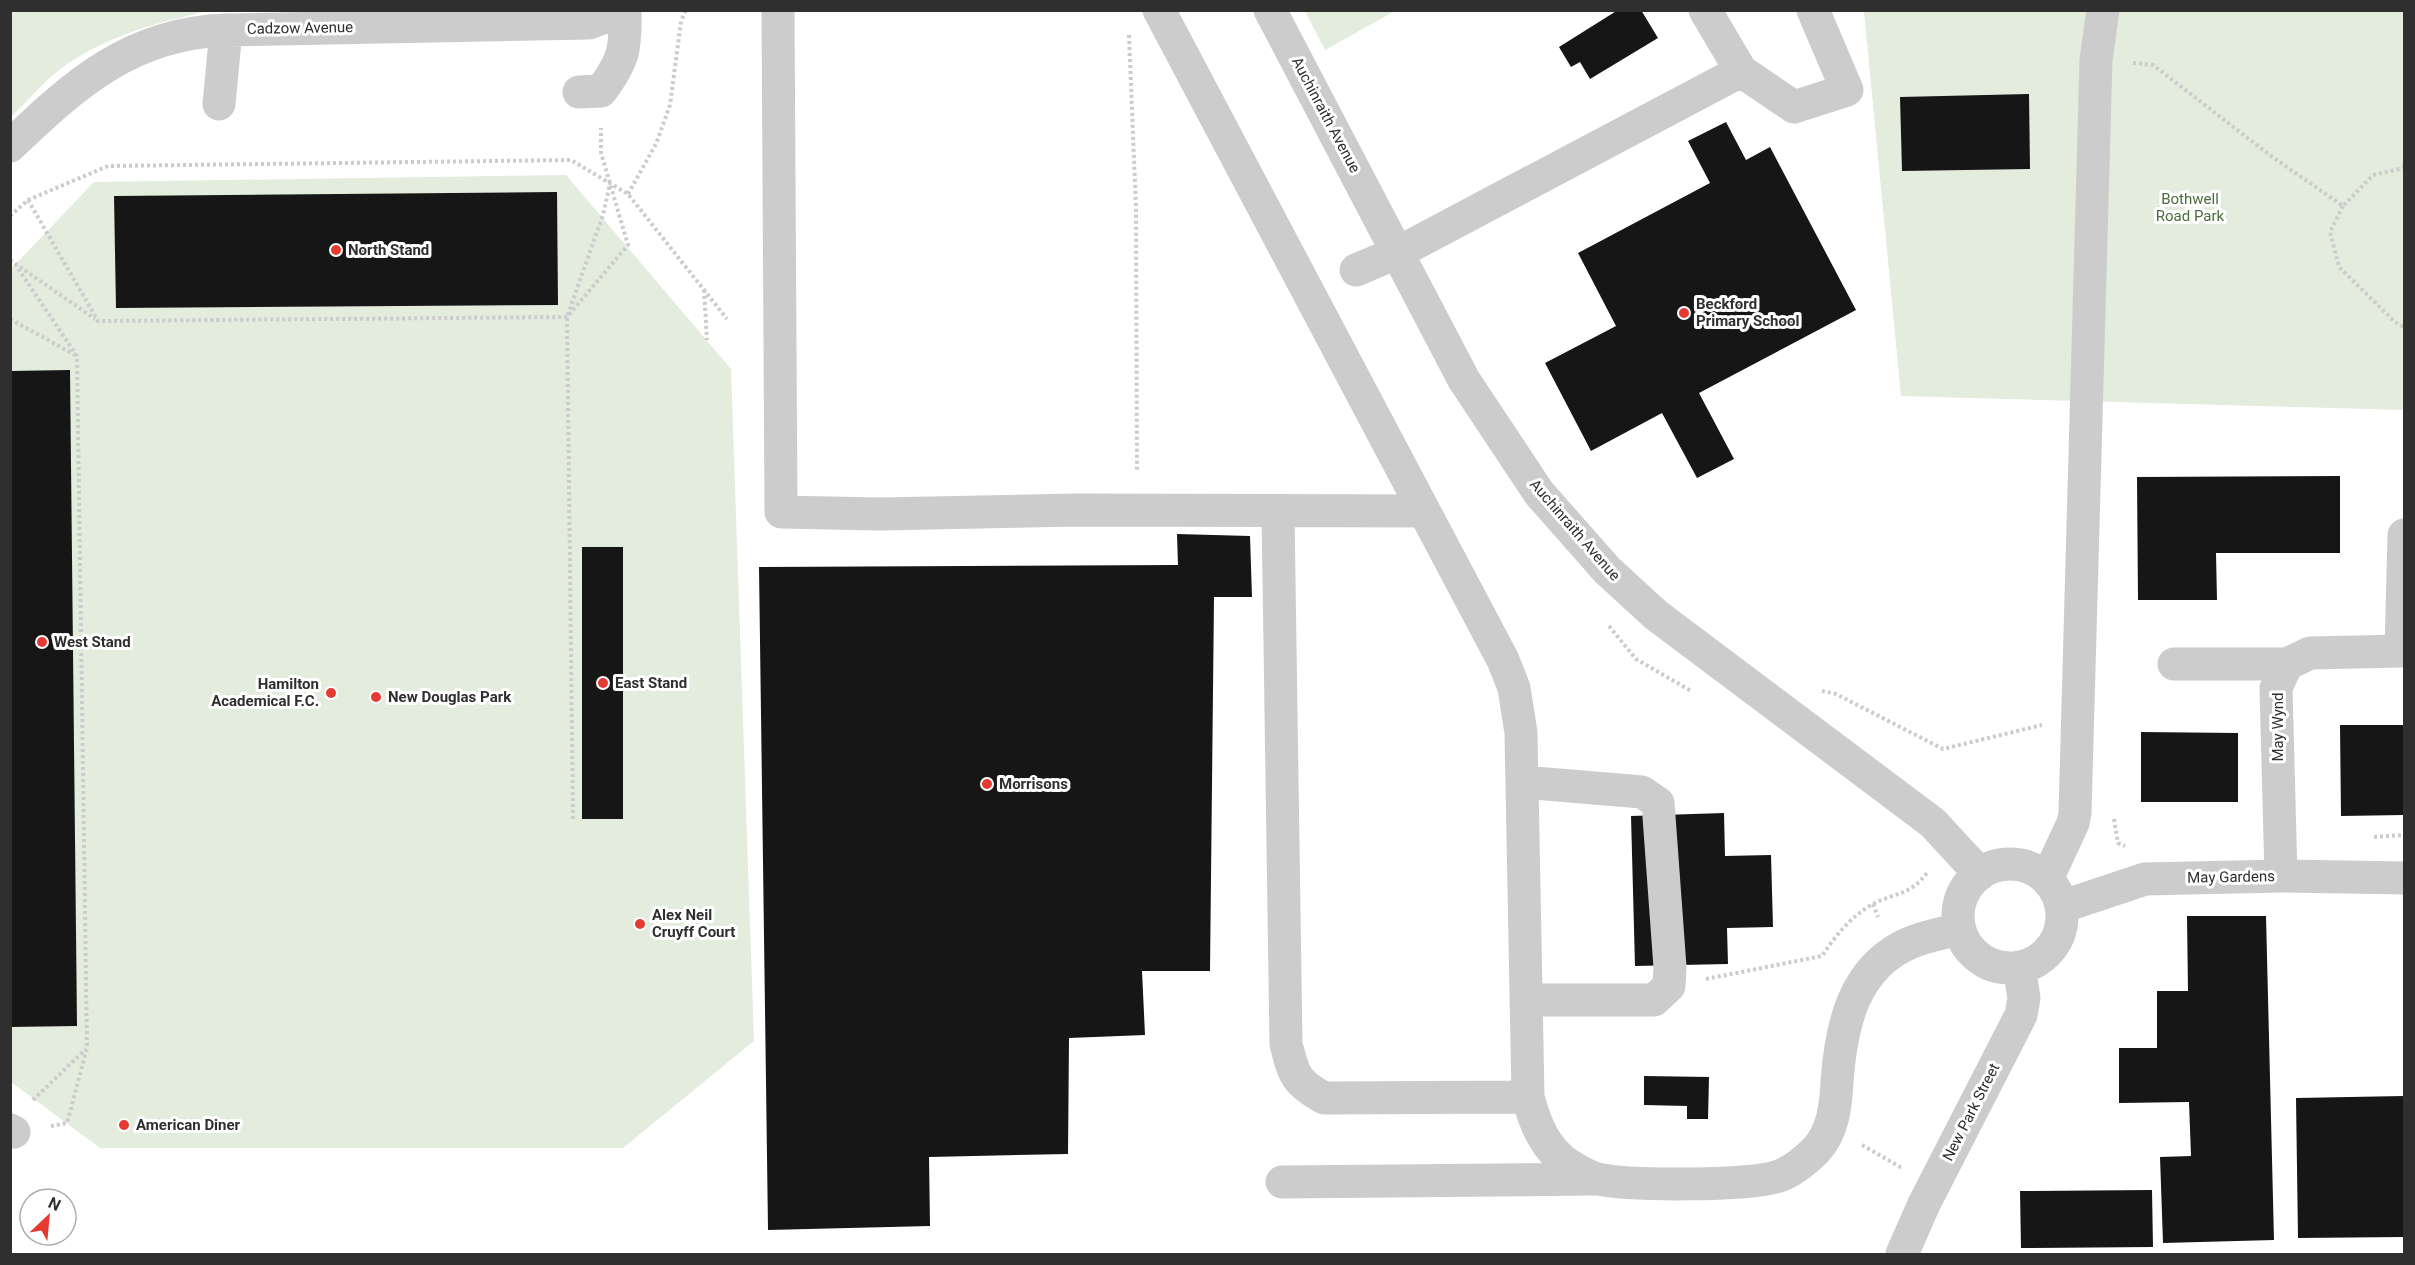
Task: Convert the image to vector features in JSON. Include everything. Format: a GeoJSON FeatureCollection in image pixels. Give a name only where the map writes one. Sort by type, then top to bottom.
{"type":"FeatureCollection","features":[{"type":"Feature","properties":{"kind":"street","name":"Cadzow Avenue"},"geometry":{"type":"LineString","coordinates":[[10,146],[64,94],[96,72],[128,54],[187,34],[226,30],[589,22],[624,10]]}},
{"type":"Feature","properties":{"kind":"street"},"geometry":{"type":"LineString","coordinates":[[590,92],[620,66],[626,46],[624,10]]}},
{"type":"Feature","properties":{"kind":"street"},"geometry":{"type":"LineString","coordinates":[[778,10],[781,512],[880,514],[1076,510],[1424,512]]}},
{"type":"Feature","properties":{"kind":"street"},"geometry":{"type":"LineString","coordinates":[[1159,10],[1503,660],[1514,688],[1521,733],[1528,1097],[1535,1124],[1549,1147],[1569,1165],[1596,1179]]}},
{"type":"Feature","properties":{"kind":"street","name":"Auchinraith Avenue"},"geometry":{"type":"LineString","coordinates":[[1270,10],[1399,252],[1464,380],[1539,493],[1607,570],[1656,615],[1933,823],[1980,874]]}},
{"type":"Feature","properties":{"kind":"street"},"geometry":{"type":"LineString","coordinates":[[1705,10],[1741,71],[1794,107],[1847,90],[1813,10]]}},
{"type":"Feature","properties":{"kind":"street"},"geometry":{"type":"LineString","coordinates":[[2054,893],[2037,872],[2014,864],[1991,868],[1980,874],[1971,882],[1960,904],[1960,929],[1968,946],[1982,959],[2006,968],[2019,967],[2041,958],[2056,941],[2060,930],[2054,893],[2073,823],[2079,722],[2096,60],[2103,10]]}},
{"type":"Feature","properties":{"kind":"street"},"geometry":{"type":"LineString","coordinates":[[219,104],[226,30]]}},
{"type":"Feature","properties":{"kind":"street"},"geometry":{"type":"LineString","coordinates":[[1356,270],[1399,252],[1741,71]]}},
{"type":"Feature","properties":{"kind":"street"},"geometry":{"type":"LineString","coordinates":[[1278,512],[1286,1044],[1292,1068],[1303,1086],[1324,1098],[1528,1097]]}},
{"type":"Feature","properties":{"kind":"street"},"geometry":{"type":"LineString","coordinates":[[2174,664],[2287,664],[2310,653],[2403,651],[2404,535]]}},
{"type":"Feature","properties":{"kind":"street","name":"May Wynd"},"geometry":{"type":"LineString","coordinates":[[2281,876],[2276,688],[2287,664]]}},
{"type":"Feature","properties":{"kind":"street"},"geometry":{"type":"LineString","coordinates":[[1522,782],[1642,792],[1658,802],[1669,986],[1654,1000],[1526,1000]]}},
{"type":"Feature","properties":{"kind":"street","name":"May Gardens"},"geometry":{"type":"LineString","coordinates":[[2054,893],[2145,879],[2281,876],[2404,878]]}},
{"type":"Feature","properties":{"kind":"street"},"geometry":{"type":"LineString","coordinates":[[1282,1182],[1596,1179],[1632,1182],[1756,1180],[1779,1175],[1802,1163],[1818,1147],[1831,1126],[1846,1014],[1858,990],[1875,968],[1911,942],[1960,929]]}},
{"type":"Feature","properties":{"kind":"street","name":"New Park Street"},"geometry":{"type":"LineString","coordinates":[[1902,1254],[1933,1187],[2021,1015],[2024,998],[2019,967]]}},
{"type":"Feature","properties":{"kind":"path"},"geometry":{"type":"LineString","coordinates":[[628,194],[656,144],[670,105],[681,21],[686,10]]}},
{"type":"Feature","properties":{"kind":"path"},"geometry":{"type":"LineString","coordinates":[[1129,34],[1136,208],[1137,512]]}},
{"type":"Feature","properties":{"kind":"path"},"geometry":{"type":"LineString","coordinates":[[2096,60],[2153,65],[2271,156],[2343,206]]}},
{"type":"Feature","properties":{"kind":"path"},"geometry":{"type":"LineString","coordinates":[[10,260],[98,321],[567,317],[628,245],[601,153],[590,92]]}},
{"type":"Feature","properties":{"kind":"path"},"geometry":{"type":"LineString","coordinates":[[10,216],[28,200],[108,166],[571,160],[628,194],[727,320]]}},
{"type":"Feature","properties":{"kind":"path"},"geometry":{"type":"LineString","coordinates":[[2404,168],[2373,175],[2343,206],[2330,232],[2339,267],[2395,322],[2404,327]]}},
{"type":"Feature","properties":{"kind":"path"},"geometry":{"type":"LineString","coordinates":[[573,819],[567,317],[603,215],[610,183]]}},
{"type":"Feature","properties":{"kind":"path"},"geometry":{"type":"LineString","coordinates":[[28,200],[98,321]]}},
{"type":"Feature","properties":{"kind":"path"},"geometry":{"type":"LineString","coordinates":[[12,1131],[67,1123],[87,1048],[77,356],[15,264]]}},
{"type":"Feature","properties":{"kind":"path"},"geometry":{"type":"LineString","coordinates":[[704,290],[707,340]]}},
{"type":"Feature","properties":{"kind":"path"},"geometry":{"type":"LineString","coordinates":[[10,319],[77,356]]}},
{"type":"Feature","properties":{"kind":"path"},"geometry":{"type":"LineString","coordinates":[[1606,623],[1636,659],[1693,693]]}},
{"type":"Feature","properties":{"kind":"path"},"geometry":{"type":"LineString","coordinates":[[1787,713],[1808,688],[1836,694],[1943,749],[2057,721],[2079,722]]}},
{"type":"Feature","properties":{"kind":"path"},"geometry":{"type":"LineString","coordinates":[[2114,812],[2118,843],[2128,847]]}},
{"type":"Feature","properties":{"kind":"path"},"geometry":{"type":"LineString","coordinates":[[2371,837],[2404,835]]}},
{"type":"Feature","properties":{"kind":"path"},"geometry":{"type":"LineString","coordinates":[[1669,986],[1822,956],[1837,933],[1873,904],[1916,887],[1928,873],[1927,864]]}},
{"type":"Feature","properties":{"kind":"path"},"geometry":{"type":"LineString","coordinates":[[12,1131],[34,1099],[87,1048]]}},
{"type":"Feature","properties":{"kind":"path"},"geometry":{"type":"LineString","coordinates":[[1831,1126],[1933,1187]]}},
{"type":"Feature","properties":{"kind":"green space"},"geometry":{"type":"Polygon","coordinates":[[[11,10],[209,11],[147,27],[89,51],[53,75],[11,117],[11,10]]]}},
{"type":"Feature","properties":{"kind":"green space"},"geometry":{"type":"Polygon","coordinates":[[[1305,11],[1395,11],[1325,50],[1305,11]]]}},
{"type":"Feature","properties":{"kind":"green space","name":"Bothwell Road Park"},"geometry":{"type":"Polygon","coordinates":[[[1864,11],[2404,11],[2404,410],[1901,396],[1864,11]]]}},
{"type":"Feature","properties":{"kind":"green space","name":"New Douglas Park"},"geometry":{"type":"Polygon","coordinates":[[[566,175],[731,369],[754,1041],[623,1148],[100,1148],[11,1082],[11,269],[94,182],[566,175]]]}},
{"type":"Feature","properties":{"kind":"building"},"geometry":{"type":"Polygon","coordinates":[[[1618,10],[1641,10],[1658,38],[1590,79],[1580,62],[1571,67],[1559,47],[1618,10]]]}},
{"type":"Feature","properties":{"kind":"building"},"geometry":{"type":"Polygon","coordinates":[[[2029,94],[2030,169],[1902,171],[1900,97],[2029,94]]]}},
{"type":"Feature","properties":{"kind":"building"},"geometry":{"type":"Polygon","coordinates":[[[1726,122],[1746,160],[1770,147],[1856,310],[1699,393],[1734,459],[1697,478],[1662,413],[1591,451],[1545,363],[1616,326],[1578,253],[1710,183],[1688,141],[1726,122]]]}},
{"type":"Feature","properties":{"kind":"building","name":"North Stand"},"geometry":{"type":"Polygon","coordinates":[[[557,192],[558,305],[116,308],[114,196],[557,192]]]}},
{"type":"Feature","properties":{"kind":"building","name":"West Stand"},"geometry":{"type":"Polygon","coordinates":[[[70,370],[77,1026],[10,1027],[10,371],[70,370]]]}},
{"type":"Feature","properties":{"kind":"building"},"geometry":{"type":"Polygon","coordinates":[[[2340,476],[2340,553],[2216,553],[2217,600],[2138,600],[2137,477],[2340,476]]]}},
{"type":"Feature","properties":{"kind":"building","name":"Morrisons"},"geometry":{"type":"Polygon","coordinates":[[[1177,534],[1250,536],[1252,597],[1214,597],[1210,971],[1142,971],[1145,1035],[1069,1038],[1068,1154],[929,1157],[930,1226],[768,1230],[759,567],[1178,565],[1177,534]]]}},
{"type":"Feature","properties":{"kind":"building","name":"East Stand"},"geometry":{"type":"Polygon","coordinates":[[[582,547],[623,547],[623,819],[582,819],[582,547]]]}},
{"type":"Feature","properties":{"kind":"building"},"geometry":{"type":"Polygon","coordinates":[[[2340,725],[2404,725],[2404,815],[2341,816],[2340,725]]]}},
{"type":"Feature","properties":{"kind":"building"},"geometry":{"type":"Polygon","coordinates":[[[2141,732],[2238,733],[2238,802],[2141,802],[2141,732]]]}},
{"type":"Feature","properties":{"kind":"building"},"geometry":{"type":"Polygon","coordinates":[[[1724,813],[1725,856],[1771,855],[1773,927],[1727,928],[1728,964],[1635,966],[1631,816],[1724,813]]]}},
{"type":"Feature","properties":{"kind":"building"},"geometry":{"type":"Polygon","coordinates":[[[2187,916],[2266,916],[2274,1240],[2163,1243],[2160,1157],[2191,1156],[2189,1102],[2119,1103],[2119,1048],[2157,1048],[2157,991],[2188,991],[2187,916]]]}},
{"type":"Feature","properties":{"kind":"building"},"geometry":{"type":"Polygon","coordinates":[[[1644,1076],[1709,1077],[1708,1119],[1687,1119],[1687,1106],[1644,1105],[1644,1076]]]}},
{"type":"Feature","properties":{"kind":"building"},"geometry":{"type":"Polygon","coordinates":[[[2404,1096],[2404,1237],[2298,1238],[2296,1098],[2404,1096]]]}},
{"type":"Feature","properties":{"kind":"building"},"geometry":{"type":"Polygon","coordinates":[[[2152,1190],[2153,1247],[2021,1248],[2020,1191],[2152,1190]]]}},
{"type":"Feature","properties":{"kind":"place","name":"North Stand"},"geometry":{"type":"Point","coordinates":[336,250]}},
{"type":"Feature","properties":{"kind":"place","name":"Beckford Primary School"},"geometry":{"type":"Point","coordinates":[1684,313]}},
{"type":"Feature","properties":{"kind":"place","name":"West Stand"},"geometry":{"type":"Point","coordinates":[42,642]}},
{"type":"Feature","properties":{"kind":"place","name":"East Stand"},"geometry":{"type":"Point","coordinates":[603,683]}},
{"type":"Feature","properties":{"kind":"place","name":"Hamilton Academical F.C."},"geometry":{"type":"Point","coordinates":[331,693]}},
{"type":"Feature","properties":{"kind":"place","name":"New Douglas Park"},"geometry":{"type":"Point","coordinates":[376,697]}},
{"type":"Feature","properties":{"kind":"place","name":"Morrisons"},"geometry":{"type":"Point","coordinates":[987,784]}},
{"type":"Feature","properties":{"kind":"place","name":"Alex Neil Cruyff Court"},"geometry":{"type":"Point","coordinates":[640,924]}},
{"type":"Feature","properties":{"kind":"place","name":"American Diner"},"geometry":{"type":"Point","coordinates":[124,1125]}}]}
